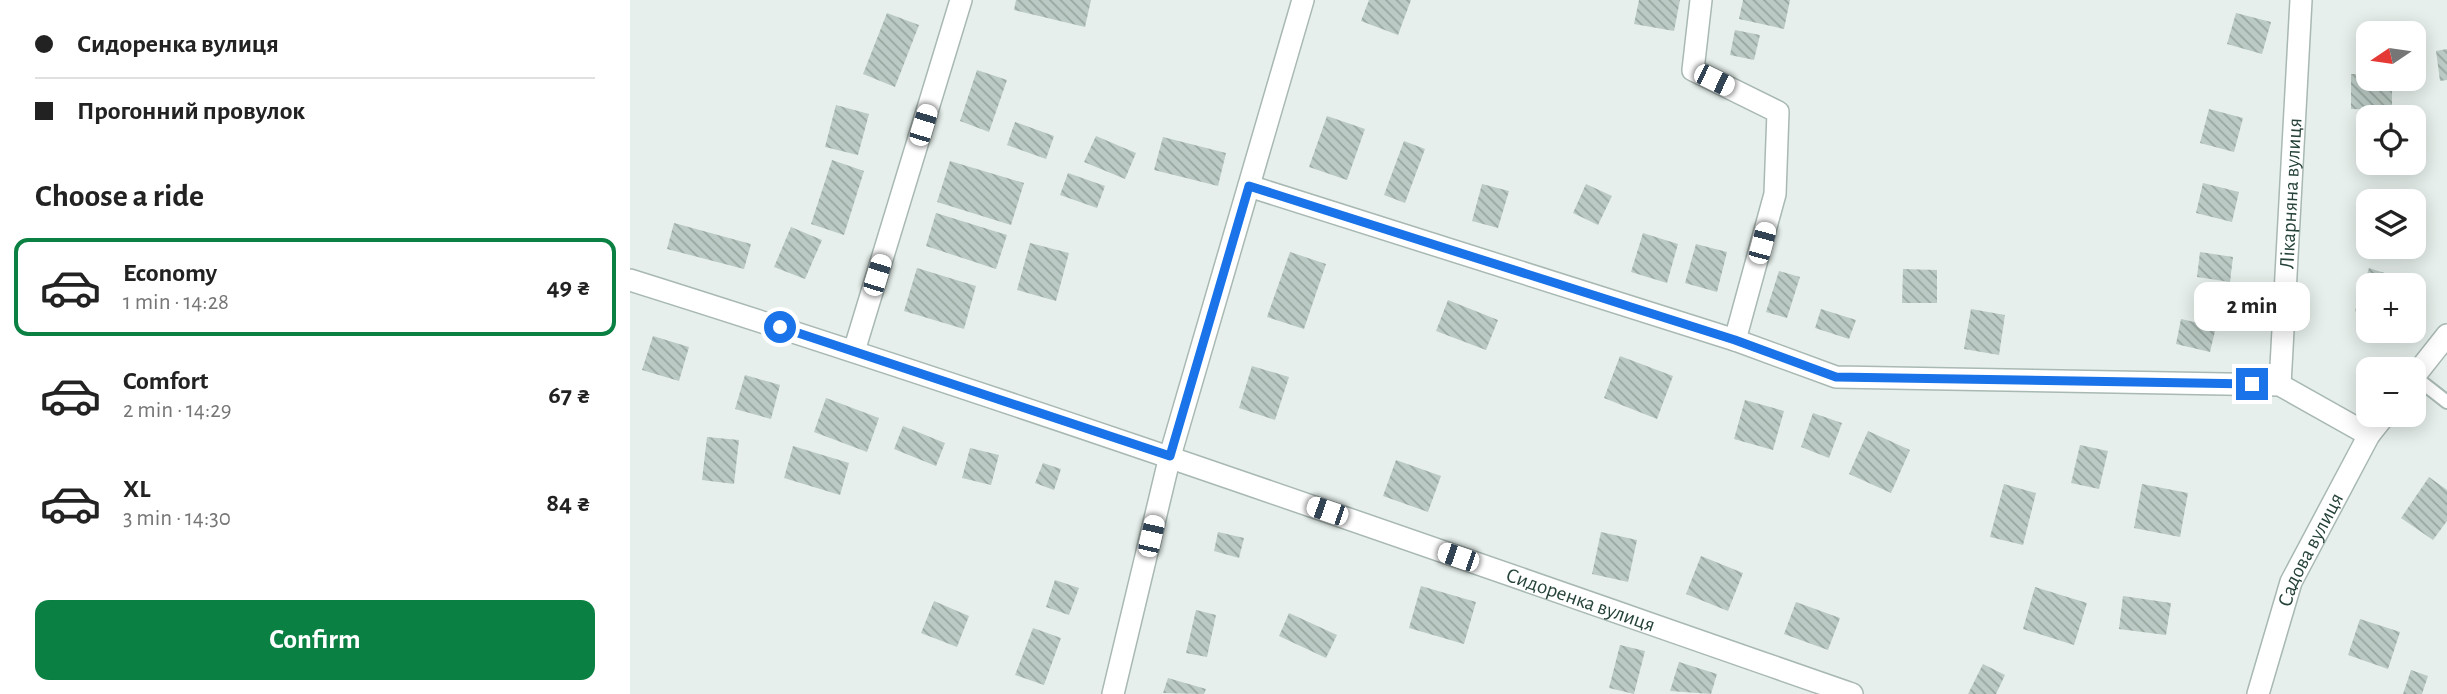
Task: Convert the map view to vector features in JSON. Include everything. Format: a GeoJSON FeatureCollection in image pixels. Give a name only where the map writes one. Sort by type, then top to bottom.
{"type":"FeatureCollection","features":[{"type":"Feature","properties":{"kind":"street"},"geometry":{"type":"LineString","coordinates":[[855,351],[961,0]]}},
{"type":"Feature","properties":{"kind":"street"},"geometry":{"type":"LineString","coordinates":[[1113,694],[1170,456],[1303,0]]}},
{"type":"Feature","properties":{"kind":"street"},"geometry":{"type":"LineString","coordinates":[[1701,0],[1693,69],[1778,112],[1775,194],[1735,340]]}},
{"type":"Feature","properties":{"kind":"street","name":"Лікарняна вулиця"},"geometry":{"type":"LineString","coordinates":[[2280,385],[2301,0]]}},
{"type":"Feature","properties":{"kind":"street"},"geometry":{"type":"LineString","coordinates":[[1249,186],[1735,340],[1836,377],[2280,385],[2369,435]]}},
{"type":"Feature","properties":{"kind":"street","name":"Сидоренка вулиця"},"geometry":{"type":"LineString","coordinates":[[630,280],[855,351],[1170,456],[1852,694]]}},
{"type":"Feature","properties":{"kind":"street"},"geometry":{"type":"LineString","coordinates":[[2426,362],[2447,335]]}},
{"type":"Feature","properties":{"kind":"street","name":"Садова вулиця"},"geometry":{"type":"LineString","coordinates":[[2258,694],[2291,582],[2375,427]]}},
{"type":"Feature","properties":{"kind":"lane"},"geometry":{"type":"LineString","coordinates":[[2426,386],[2447,402]]}},
{"type":"Feature","properties":{"kind":"building"},"geometry":{"type":"Polygon","coordinates":[[[1016,0],[1091,0],[1085,27],[1014,10],[1016,0]]]}},
{"type":"Feature","properties":{"kind":"building"},"geometry":{"type":"Polygon","coordinates":[[[1369,0],[1411,0],[1398,35],[1361,21],[1369,0]]]}},
{"type":"Feature","properties":{"kind":"building"},"geometry":{"type":"Polygon","coordinates":[[[1639,0],[1680,0],[1674,31],[1634,24],[1639,0]]]}},
{"type":"Feature","properties":{"kind":"building"},"geometry":{"type":"Polygon","coordinates":[[[1743,0],[1790,0],[1784,29],[1739,19],[1743,0]]]}},
{"type":"Feature","properties":{"kind":"building"},"geometry":{"type":"Polygon","coordinates":[[[887,13],[919,25],[895,87],[863,74],[887,13]]]}},
{"type":"Feature","properties":{"kind":"building"},"geometry":{"type":"Polygon","coordinates":[[[2236,13],[2271,22],[2262,54],[2227,44],[2236,13]]]}},
{"type":"Feature","properties":{"kind":"building"},"geometry":{"type":"Polygon","coordinates":[[[1735,30],[1760,35],[1754,60],[1730,55],[1735,30]]]}},
{"type":"Feature","properties":{"kind":"building"},"geometry":{"type":"Polygon","coordinates":[[[2447,49],[2447,80],[2440,81],[2436,51],[2447,49]]]}},
{"type":"Feature","properties":{"kind":"building"},"geometry":{"type":"Polygon","coordinates":[[[977,70],[1007,80],[989,132],[960,121],[977,70]]]}},
{"type":"Feature","properties":{"kind":"building"},"geometry":{"type":"Polygon","coordinates":[[[2351,74],[2356,74],[2356,91],[2392,91],[2392,105],[2356,105],[2356,109],[2351,109],[2351,74]]]}},
{"type":"Feature","properties":{"kind":"building"},"geometry":{"type":"Polygon","coordinates":[[[836,105],[869,114],[858,155],[825,147],[836,105]]]}},
{"type":"Feature","properties":{"kind":"building"},"geometry":{"type":"Polygon","coordinates":[[[2209,109],[2243,118],[2234,152],[2200,143],[2209,109]]]}},
{"type":"Feature","properties":{"kind":"building"},"geometry":{"type":"Polygon","coordinates":[[[1327,116],[1365,129],[1347,180],[1309,167],[1327,116]]]}},
{"type":"Feature","properties":{"kind":"building"},"geometry":{"type":"Polygon","coordinates":[[[1015,122],[1054,136],[1046,159],[1007,145],[1015,122]]]}},
{"type":"Feature","properties":{"kind":"building"},"geometry":{"type":"Polygon","coordinates":[[[1096,136],[1136,153],[1125,179],[1084,162],[1096,136]]]}},
{"type":"Feature","properties":{"kind":"building"},"geometry":{"type":"Polygon","coordinates":[[[1163,137],[1226,153],[1218,186],[1154,170],[1163,137]]]}},
{"type":"Feature","properties":{"kind":"building"},"geometry":{"type":"Polygon","coordinates":[[[1404,141],[1425,149],[1405,203],[1384,195],[1404,141]]]}},
{"type":"Feature","properties":{"kind":"building"},"geometry":{"type":"Polygon","coordinates":[[[832,160],[864,171],[844,235],[811,224],[832,160]]]}},
{"type":"Feature","properties":{"kind":"building"},"geometry":{"type":"Polygon","coordinates":[[[950,161],[1024,183],[1011,225],[937,202],[950,161]]]}},
{"type":"Feature","properties":{"kind":"building"},"geometry":{"type":"Polygon","coordinates":[[[1068,173],[1105,186],[1097,208],[1060,195],[1068,173]]]}},
{"type":"Feature","properties":{"kind":"building"},"geometry":{"type":"Polygon","coordinates":[[[2203,183],[2239,192],[2232,222],[2196,213],[2203,183]]]}},
{"type":"Feature","properties":{"kind":"building"},"geometry":{"type":"Polygon","coordinates":[[[1482,184],[1509,191],[1498,228],[1472,221],[1482,184]]]}},
{"type":"Feature","properties":{"kind":"building"},"geometry":{"type":"Polygon","coordinates":[[[1586,184],[1612,196],[1598,225],[1573,213],[1586,184]]]}},
{"type":"Feature","properties":{"kind":"building"},"geometry":{"type":"Polygon","coordinates":[[[936,213],[1007,235],[996,269],[926,246],[936,213]]]}},
{"type":"Feature","properties":{"kind":"building"},"geometry":{"type":"Polygon","coordinates":[[[674,223],[751,244],[744,269],[667,249],[674,223]]]}},
{"type":"Feature","properties":{"kind":"building"},"geometry":{"type":"Polygon","coordinates":[[[791,227],[822,240],[805,279],[774,267],[791,227]]]}},
{"type":"Feature","properties":{"kind":"building"},"geometry":{"type":"Polygon","coordinates":[[[1643,233],[1678,244],[1667,283],[1631,272],[1643,233]]]}},
{"type":"Feature","properties":{"kind":"building"},"geometry":{"type":"Polygon","coordinates":[[[1030,243],[1069,253],[1056,301],[1017,290],[1030,243]]]}},
{"type":"Feature","properties":{"kind":"building"},"geometry":{"type":"Polygon","coordinates":[[[1696,244],[1727,252],[1717,292],[1685,283],[1696,244]]]}},
{"type":"Feature","properties":{"kind":"building"},"geometry":{"type":"Polygon","coordinates":[[[1290,252],[1326,264],[1304,329],[1267,317],[1290,252]]]}},
{"type":"Feature","properties":{"kind":"building"},"geometry":{"type":"Polygon","coordinates":[[[2200,252],[2233,257],[2230,282],[2197,277],[2200,252]]]}},
{"type":"Feature","properties":{"kind":"building"},"geometry":{"type":"Polygon","coordinates":[[[917,268],[976,286],[964,329],[904,311],[917,268]]]}},
{"type":"Feature","properties":{"kind":"building"},"geometry":{"type":"Polygon","coordinates":[[[2369,268],[2385,273],[2367,273],[2369,268]]]}},
{"type":"Feature","properties":{"kind":"building"},"geometry":{"type":"Polygon","coordinates":[[[1903,269],[1937,270],[1937,303],[1902,303],[1903,269]]]}},
{"type":"Feature","properties":{"kind":"building"},"geometry":{"type":"Polygon","coordinates":[[[1779,271],[1800,277],[1787,318],[1766,312],[1779,271]]]}},
{"type":"Feature","properties":{"kind":"building"},"geometry":{"type":"Polygon","coordinates":[[[1448,300],[1498,320],[1486,350],[1436,331],[1448,300]]]}},
{"type":"Feature","properties":{"kind":"building"},"geometry":{"type":"Polygon","coordinates":[[[1821,309],[1856,320],[1849,339],[1815,328],[1821,309]]]}},
{"type":"Feature","properties":{"kind":"building"},"geometry":{"type":"Polygon","coordinates":[[[1971,309],[2005,315],[1999,355],[1964,349],[1971,309]]]}},
{"type":"Feature","properties":{"kind":"building"},"geometry":{"type":"Polygon","coordinates":[[[2181,319],[2216,327],[2210,352],[2176,344],[2181,319]]]}},
{"type":"Feature","properties":{"kind":"building"},"geometry":{"type":"Polygon","coordinates":[[[653,336],[689,347],[679,381],[642,370],[653,336]]]}},
{"type":"Feature","properties":{"kind":"building"},"geometry":{"type":"Polygon","coordinates":[[[1620,356],[1673,376],[1657,419],[1604,398],[1620,356]]]}},
{"type":"Feature","properties":{"kind":"building"},"geometry":{"type":"Polygon","coordinates":[[[1252,366],[1289,377],[1275,420],[1239,408],[1252,366]]]}},
{"type":"Feature","properties":{"kind":"building"},"geometry":{"type":"Polygon","coordinates":[[[745,375],[780,385],[771,419],[735,409],[745,375]]]}},
{"type":"Feature","properties":{"kind":"building"},"geometry":{"type":"Polygon","coordinates":[[[826,398],[879,418],[867,452],[814,432],[826,398]]]}},
{"type":"Feature","properties":{"kind":"building"},"geometry":{"type":"Polygon","coordinates":[[[1745,400],[1784,411],[1773,450],[1734,439],[1745,400]]]}},
{"type":"Feature","properties":{"kind":"building"},"geometry":{"type":"Polygon","coordinates":[[[1813,413],[1842,423],[1829,458],[1801,447],[1813,413]]]}},
{"type":"Feature","properties":{"kind":"building"},"geometry":{"type":"Polygon","coordinates":[[[903,426],[945,443],[936,466],[894,449],[903,426]]]}},
{"type":"Feature","properties":{"kind":"building"},"geometry":{"type":"Polygon","coordinates":[[[1868,431],[1910,450],[1891,493],[1849,474],[1868,431]]]}},
{"type":"Feature","properties":{"kind":"building"},"geometry":{"type":"Polygon","coordinates":[[[707,437],[739,440],[734,484],[702,480],[707,437]]]}},
{"type":"Feature","properties":{"kind":"building"},"geometry":{"type":"Polygon","coordinates":[[[2080,445],[2108,451],[2099,489],[2071,483],[2080,445]]]}},
{"type":"Feature","properties":{"kind":"building"},"geometry":{"type":"Polygon","coordinates":[[[793,446],[849,463],[840,495],[784,478],[793,446]]]}},
{"type":"Feature","properties":{"kind":"building"},"geometry":{"type":"Polygon","coordinates":[[[970,448],[999,455],[991,485],[962,478],[970,448]]]}},
{"type":"Feature","properties":{"kind":"building"},"geometry":{"type":"Polygon","coordinates":[[[1396,460],[1441,476],[1428,512],[1383,496],[1396,460]]]}},
{"type":"Feature","properties":{"kind":"building"},"geometry":{"type":"Polygon","coordinates":[[[1043,463],[1061,469],[1054,490],[1035,483],[1043,463]]]}},
{"type":"Feature","properties":{"kind":"building"},"geometry":{"type":"Polygon","coordinates":[[[2429,477],[2447,490],[2447,521],[2433,540],[2401,518],[2429,477]]]}},
{"type":"Feature","properties":{"kind":"building"},"geometry":{"type":"Polygon","coordinates":[[[2004,484],[2036,493],[2023,545],[1990,537],[2004,484]]]}},
{"type":"Feature","properties":{"kind":"building"},"geometry":{"type":"Polygon","coordinates":[[[2142,484],[2188,493],[2180,537],[2134,528],[2142,484]]]}},
{"type":"Feature","properties":{"kind":"building"},"geometry":{"type":"Polygon","coordinates":[[[1218,532],[1244,538],[1239,558],[1214,551],[1218,532]]]}},
{"type":"Feature","properties":{"kind":"building"},"geometry":{"type":"Polygon","coordinates":[[[1601,532],[1637,540],[1628,582],[1592,574],[1601,532]]]}},
{"type":"Feature","properties":{"kind":"building"},"geometry":{"type":"Polygon","coordinates":[[[1701,556],[1743,573],[1728,611],[1686,594],[1701,556]]]}},
{"type":"Feature","properties":{"kind":"building"},"geometry":{"type":"Polygon","coordinates":[[[1055,580],[1079,588],[1069,615],[1046,607],[1055,580]]]}},
{"type":"Feature","properties":{"kind":"building"},"geometry":{"type":"Polygon","coordinates":[[[1421,586],[1476,602],[1464,644],[1409,628],[1421,586]]]}},
{"type":"Feature","properties":{"kind":"building"},"geometry":{"type":"Polygon","coordinates":[[[2035,587],[2087,603],[2074,645],[2023,629],[2035,587]]]}},
{"type":"Feature","properties":{"kind":"building"},"geometry":{"type":"Polygon","coordinates":[[[2123,596],[2171,603],[2166,635],[2119,629],[2123,596]]]}},
{"type":"Feature","properties":{"kind":"building"},"geometry":{"type":"Polygon","coordinates":[[[934,601],[969,616],[957,647],[921,633],[934,601]]]}},
{"type":"Feature","properties":{"kind":"building"},"geometry":{"type":"Polygon","coordinates":[[[1796,602],[1840,618],[1828,650],[1784,634],[1796,602]]]}},
{"type":"Feature","properties":{"kind":"building"},"geometry":{"type":"Polygon","coordinates":[[[1196,610],[1216,615],[1207,657],[1186,653],[1196,610]]]}},
{"type":"Feature","properties":{"kind":"building"},"geometry":{"type":"Polygon","coordinates":[[[1289,613],[1337,635],[1326,658],[1279,636],[1289,613]]]}},
{"type":"Feature","properties":{"kind":"building"},"geometry":{"type":"Polygon","coordinates":[[[2360,619],[2400,632],[2388,669],[2348,655],[2360,619]]]}},
{"type":"Feature","properties":{"kind":"building"},"geometry":{"type":"Polygon","coordinates":[[[1033,628],[1061,638],[1044,685],[1015,675],[1033,628]]]}},
{"type":"Feature","properties":{"kind":"building"},"geometry":{"type":"Polygon","coordinates":[[[1620,645],[1645,651],[1634,694],[1609,688],[1620,645]]]}},
{"type":"Feature","properties":{"kind":"building"},"geometry":{"type":"Polygon","coordinates":[[[1679,662],[1717,674],[1711,694],[1670,691],[1679,662]]]}},
{"type":"Feature","properties":{"kind":"building"},"geometry":{"type":"Polygon","coordinates":[[[1983,664],[2005,675],[1996,694],[1968,694],[1983,664]]]}},
{"type":"Feature","properties":{"kind":"building"},"geometry":{"type":"Polygon","coordinates":[[[2411,670],[2428,676],[2422,694],[2403,694],[2411,670]]]}},
{"type":"Feature","properties":{"kind":"building"},"geometry":{"type":"Polygon","coordinates":[[[1168,678],[1206,689],[1204,694],[1163,693],[1168,678]]]}},
{"type":"Feature","properties":{"kind":"route"},"geometry":{"type":"LineString","coordinates":[[780,327],[1170,456],[1249,186],[1735,340],[1836,377],[2252,384]]}}]}
